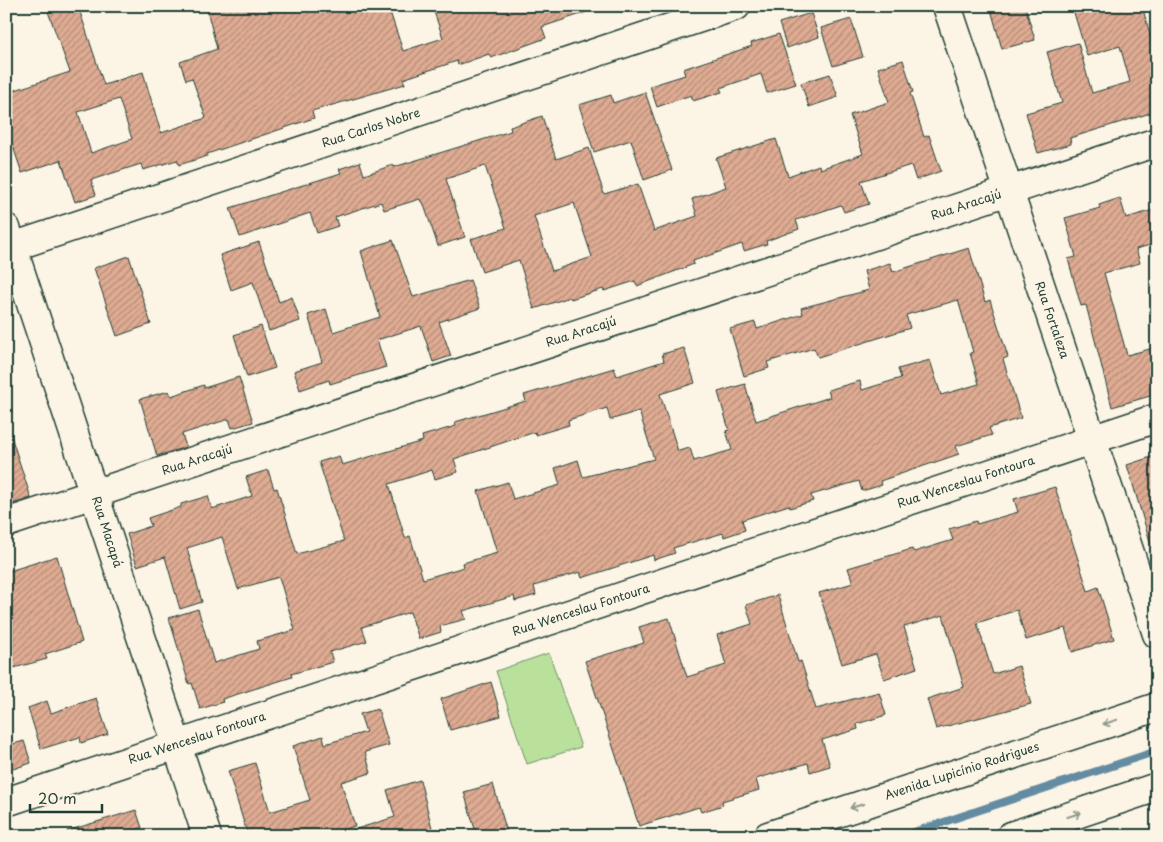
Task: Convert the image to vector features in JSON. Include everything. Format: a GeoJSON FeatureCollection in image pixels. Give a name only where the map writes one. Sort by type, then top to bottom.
{"type":"FeatureCollection","features":[{"type":"Feature","properties":{"kind":"street","name":"Rua Carlos Nobre"},"geometry":{"type":"LineString","coordinates":[[8,241],[736,6]]}},
{"type":"Feature","properties":{"kind":"street","name":"Rua Fortaleza"},"geometry":{"type":"LineString","coordinates":[[947,6],[1157,634]]}},
{"type":"Feature","properties":{"kind":"street","name":"Rua Aracajú"},"geometry":{"type":"LineString","coordinates":[[6,523],[1157,142]]}},
{"type":"Feature","properties":{"kind":"street","name":"Rua Macapá"},"geometry":{"type":"LineString","coordinates":[[8,241],[207,836]]}},
{"type":"Feature","properties":{"kind":"street","name":"Rua Wenceslau Fontoura"},"geometry":{"type":"LineString","coordinates":[[6,802],[1157,418]]}},
{"type":"Feature","properties":{"kind":"street","name":"Avenida Lupicínio Rodrigues"},"geometry":{"type":"LineString","coordinates":[[768,836],[1157,707]]}},
{"type":"Feature","properties":{"kind":"street"},"geometry":{"type":"LineString","coordinates":[[1011,836],[1157,787]]}},
{"type":"Feature","properties":{"kind":"green space"},"geometry":{"type":"Polygon","coordinates":[[[549,653],[581,747],[527,764],[496,671],[549,653]]]}},
{"type":"Feature","properties":{"kind":"building"},"geometry":{"type":"Polygon","coordinates":[[[46,6],[78,6],[104,85],[143,72],[161,133],[206,118],[192,78],[186,80],[180,62],[217,49],[206,6],[388,6],[403,51],[443,38],[432,6],[592,6],[593,10],[542,27],[546,38],[491,58],[489,54],[458,65],[457,61],[403,79],[405,84],[312,111],[314,118],[207,154],[207,156],[179,165],[177,160],[143,170],[141,164],[91,180],[96,195],[75,202],[61,160],[22,173],[6,126],[6,93],[70,72],[46,6]],[[119,99],[78,112],[91,153],[132,139],[119,99]]]}},
{"type":"Feature","properties":{"kind":"building"},"geometry":{"type":"Polygon","coordinates":[[[990,6],[1025,6],[1035,40],[1002,49],[990,6]]]}},
{"type":"Feature","properties":{"kind":"building"},"geometry":{"type":"Polygon","coordinates":[[[1072,6],[1142,6],[1152,41],[1157,40],[1157,111],[1070,138],[1071,144],[1038,153],[1026,113],[1062,103],[1047,52],[1078,43],[1092,93],[1130,82],[1120,46],[1087,56],[1072,6]]]}},
{"type":"Feature","properties":{"kind":"building"},"geometry":{"type":"Polygon","coordinates":[[[811,13],[819,37],[787,48],[779,23],[811,13]]]}},
{"type":"Feature","properties":{"kind":"building"},"geometry":{"type":"Polygon","coordinates":[[[851,19],[863,57],[833,66],[821,28],[851,19]]]}},
{"type":"Feature","properties":{"kind":"building"},"geometry":{"type":"Polygon","coordinates":[[[779,34],[796,84],[767,93],[761,74],[720,88],[722,92],[693,101],[691,95],[657,107],[650,86],[685,75],[683,69],[752,46],[751,43],[779,34]]]}},
{"type":"Feature","properties":{"kind":"building"},"geometry":{"type":"Polygon","coordinates":[[[903,60],[913,92],[910,93],[924,137],[929,135],[941,171],[916,180],[911,165],[861,181],[869,204],[844,212],[841,205],[796,220],[799,229],[766,241],[767,244],[744,251],[742,244],[693,261],[694,264],[637,286],[635,281],[604,291],[603,289],[571,299],[570,297],[534,309],[519,260],[482,272],[471,239],[506,228],[485,166],[446,179],[465,237],[438,246],[423,202],[420,199],[384,210],[381,202],[335,217],[338,226],[317,233],[310,213],[240,237],[230,208],[341,173],[339,169],[360,162],[364,175],[511,131],[510,127],[542,116],[556,159],[589,148],[604,194],[638,184],[654,231],[697,216],[692,199],[726,187],[716,158],[776,139],[788,176],[819,165],[820,169],[863,154],[850,115],[889,102],[878,68],[903,60]],[[574,203],[534,216],[552,271],[592,257],[574,203]]]}},
{"type":"Feature","properties":{"kind":"building"},"geometry":{"type":"Polygon","coordinates":[[[830,74],[838,97],[809,107],[801,83],[830,74]]]}},
{"type":"Feature","properties":{"kind":"building"},"geometry":{"type":"Polygon","coordinates":[[[645,92],[672,170],[644,180],[631,140],[594,152],[579,105],[611,95],[613,103],[645,92]]]}},
{"type":"Feature","properties":{"kind":"building"},"geometry":{"type":"Polygon","coordinates":[[[1120,198],[1126,218],[1157,209],[1157,243],[1136,249],[1140,263],[1104,273],[1127,355],[1157,347],[1157,394],[1112,407],[1086,305],[1081,306],[1068,259],[1076,257],[1065,218],[1100,208],[1099,205],[1120,198]]]}},
{"type":"Feature","properties":{"kind":"building"},"geometry":{"type":"Polygon","coordinates":[[[393,240],[413,297],[470,280],[480,308],[439,322],[451,356],[433,362],[421,326],[377,340],[386,367],[330,384],[329,380],[300,390],[294,371],[322,362],[308,315],[326,309],[333,332],[380,317],[361,251],[393,240]]]}},
{"type":"Feature","properties":{"kind":"building"},"geometry":{"type":"Polygon","coordinates":[[[259,242],[279,302],[292,297],[300,321],[269,331],[253,282],[231,290],[220,255],[259,242]]]}},
{"type":"Feature","properties":{"kind":"building"},"geometry":{"type":"Polygon","coordinates":[[[969,248],[985,302],[990,300],[1008,357],[1003,359],[1021,418],[989,428],[992,435],[956,446],[959,454],[880,481],[882,485],[862,491],[859,481],[811,495],[813,501],[790,508],[789,505],[742,520],[745,530],[724,537],[723,533],[673,548],[675,553],[654,560],[653,555],[582,578],[580,572],[534,586],[536,595],[515,601],[514,596],[463,611],[466,619],[440,626],[441,632],[419,639],[410,612],[362,627],[367,641],[330,652],[333,662],[291,674],[292,677],[222,699],[223,702],[200,709],[192,683],[189,684],[169,618],[198,609],[214,663],[259,649],[257,641],[295,630],[279,577],[238,589],[222,537],[187,548],[202,602],[180,609],[165,557],[137,566],[127,534],[151,526],[148,518],[181,507],[181,504],[208,496],[212,509],[252,496],[246,477],[268,470],[274,489],[277,488],[297,554],[344,541],[319,462],[339,456],[342,465],[423,441],[422,436],[456,426],[455,422],[526,401],[524,395],[614,368],[617,376],[664,361],[662,354],[684,348],[695,383],[660,394],[678,451],[690,448],[694,461],[732,450],[726,431],[729,430],[718,392],[745,384],[756,421],[830,397],[828,390],[860,381],[862,390],[901,378],[898,369],[930,360],[941,395],[979,384],[970,353],[973,352],[958,300],[906,315],[910,328],[818,357],[814,348],[767,362],[769,368],[744,376],[730,329],[755,322],[757,329],[803,314],[801,308],[869,290],[864,271],[890,263],[893,272],[969,248]],[[607,408],[568,420],[569,425],[536,435],[535,432],[454,459],[458,472],[435,479],[432,470],[389,484],[405,538],[410,536],[423,579],[464,567],[463,563],[497,553],[478,491],[508,482],[513,499],[560,485],[555,468],[578,460],[583,477],[654,459],[639,411],[610,420],[607,408]]]}},
{"type":"Feature","properties":{"kind":"building"},"geometry":{"type":"Polygon","coordinates":[[[129,256],[151,324],[117,336],[94,268],[129,256]]]}},
{"type":"Feature","properties":{"kind":"building"},"geometry":{"type":"Polygon","coordinates":[[[261,326],[275,368],[247,377],[234,335],[261,326]]]}},
{"type":"Feature","properties":{"kind":"building"},"geometry":{"type":"Polygon","coordinates":[[[239,377],[253,422],[232,428],[229,419],[182,434],[186,447],[157,456],[140,399],[169,391],[171,396],[204,385],[204,388],[239,377]]]}},
{"type":"Feature","properties":{"kind":"building"},"geometry":{"type":"Polygon","coordinates":[[[10,433],[31,498],[6,506],[6,434],[10,433]]]}},
{"type":"Feature","properties":{"kind":"building"},"geometry":{"type":"Polygon","coordinates":[[[1157,455],[1157,547],[1152,548],[1127,465],[1157,455]]]}},
{"type":"Feature","properties":{"kind":"building"},"geometry":{"type":"Polygon","coordinates":[[[1055,487],[1088,591],[1098,587],[1114,639],[1072,652],[1065,628],[1026,640],[1017,610],[977,623],[993,674],[1019,666],[1031,704],[936,729],[927,699],[964,687],[943,615],[904,627],[917,668],[884,679],[876,654],[842,664],[819,593],[853,583],[848,568],[912,549],[914,552],[953,540],[949,529],[976,521],[977,524],[1018,512],[1014,499],[1055,487]]]}},
{"type":"Feature","properties":{"kind":"building"},"geometry":{"type":"Polygon","coordinates":[[[57,556],[82,642],[45,654],[47,659],[10,669],[6,655],[6,572],[57,556]]]}},
{"type":"Feature","properties":{"kind":"building"},"geometry":{"type":"Polygon","coordinates":[[[778,595],[798,662],[801,661],[816,709],[879,692],[886,715],[857,724],[858,729],[822,740],[830,766],[810,772],[808,763],[756,779],[759,790],[722,801],[723,805],[701,812],[699,807],[639,826],[585,661],[644,643],[639,627],[669,618],[687,677],[726,665],[717,635],[752,624],[746,605],[778,595]]]}},
{"type":"Feature","properties":{"kind":"building"},"geometry":{"type":"Polygon","coordinates":[[[491,682],[501,716],[450,730],[441,699],[491,682]]]}},
{"type":"Feature","properties":{"kind":"building"},"geometry":{"type":"Polygon","coordinates":[[[96,698],[108,734],[81,743],[80,737],[41,749],[28,708],[47,701],[51,713],[96,698]]]}},
{"type":"Feature","properties":{"kind":"building"},"geometry":{"type":"Polygon","coordinates":[[[378,709],[389,745],[365,752],[371,773],[341,782],[355,826],[323,836],[248,836],[228,771],[255,763],[270,812],[310,800],[293,746],[323,736],[325,744],[366,732],[360,714],[378,709]]]}},
{"type":"Feature","properties":{"kind":"building"},"geometry":{"type":"Polygon","coordinates":[[[24,741],[31,763],[10,770],[6,756],[6,746],[24,741]]]}},
{"type":"Feature","properties":{"kind":"building"},"geometry":{"type":"Polygon","coordinates":[[[420,780],[434,836],[350,836],[350,831],[395,817],[387,790],[420,780]]]}},
{"type":"Feature","properties":{"kind":"building"},"geometry":{"type":"Polygon","coordinates":[[[493,784],[508,836],[477,836],[464,792],[493,784]]]}},
{"type":"Feature","properties":{"kind":"building"},"geometry":{"type":"Polygon","coordinates":[[[136,810],[142,828],[115,836],[67,836],[67,831],[136,810]]]}},
{"type":"Feature","properties":{"kind":"waterway"},"geometry":{"type":"LineString","coordinates":[[902,836],[1157,751]]}}]}
